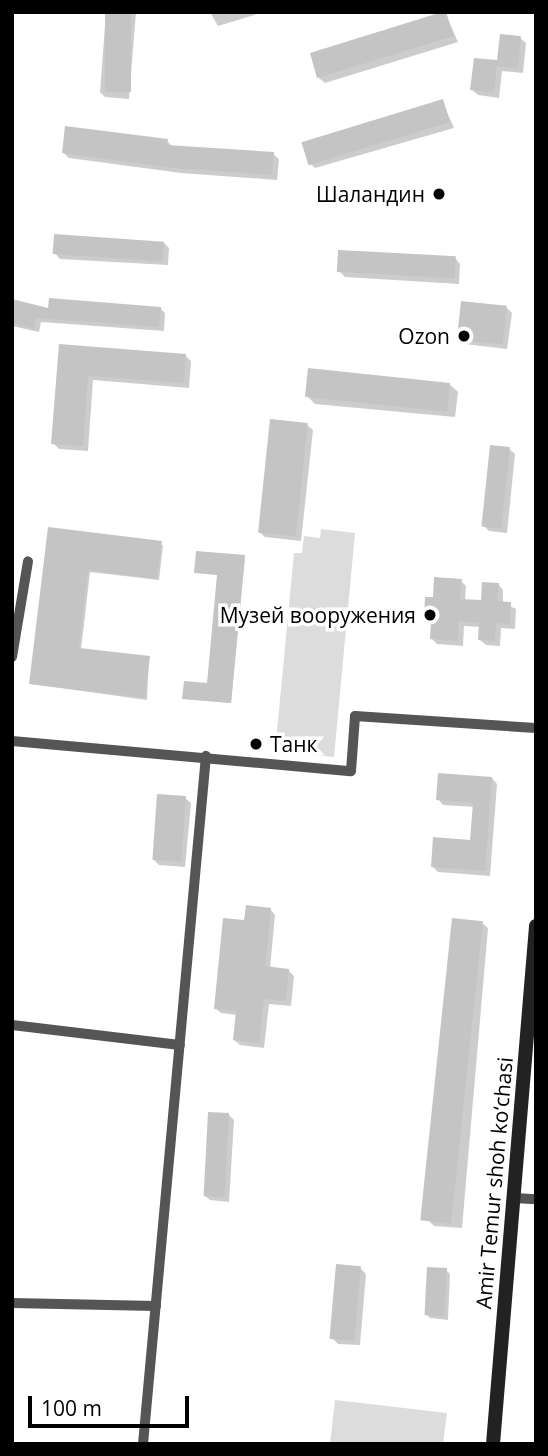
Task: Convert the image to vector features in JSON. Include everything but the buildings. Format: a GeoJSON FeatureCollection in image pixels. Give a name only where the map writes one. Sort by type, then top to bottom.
{"type":"FeatureCollection","features":[{"type":"Feature","properties":{"kind":"main road","name":"Amir Temur shoh ko‘chasi"},"geometry":{"type":"LineString","coordinates":[[493,1444],[533,1007],[536,926]]}},
{"type":"Feature","properties":{"kind":"street"},"geometry":{"type":"LineString","coordinates":[[12,657],[28,561]]}},
{"type":"Feature","properties":{"kind":"street"},"geometry":{"type":"LineString","coordinates":[[12,741],[206,756],[351,771],[355,716],[536,728]]}},
{"type":"Feature","properties":{"kind":"street"},"geometry":{"type":"LineString","coordinates":[[144,1444],[206,756]]}},
{"type":"Feature","properties":{"kind":"street"},"geometry":{"type":"LineString","coordinates":[[12,1025],[180,1045]]}},
{"type":"Feature","properties":{"kind":"street"},"geometry":{"type":"LineString","coordinates":[[514,1198],[536,1199]]}},
{"type":"Feature","properties":{"kind":"street"},"geometry":{"type":"LineString","coordinates":[[12,1303],[156,1306]]}},
{"type":"Feature","properties":{"kind":"shaded area"},"geometry":{"type":"Polygon","coordinates":[[[321,529],[355,533],[334,757],[275,752],[294,553],[302,553],[304,536],[320,538],[321,529]]]}},
{"type":"Feature","properties":{"kind":"shaded area"},"geometry":{"type":"Polygon","coordinates":[[[335,1400],[447,1413],[443,1444],[330,1444],[335,1400]]]}},
{"type":"Feature","properties":{"kind":"place","name":"Шаландин"},"geometry":{"type":"Point","coordinates":[439,194]}},
{"type":"Feature","properties":{"kind":"place","name":"Ozon"},"geometry":{"type":"Point","coordinates":[464,336]}},
{"type":"Feature","properties":{"kind":"place","name":"Музей вооружения"},"geometry":{"type":"Point","coordinates":[430,615]}},
{"type":"Feature","properties":{"kind":"place","name":"Танк"},"geometry":{"type":"Point","coordinates":[256,744]}}]}
